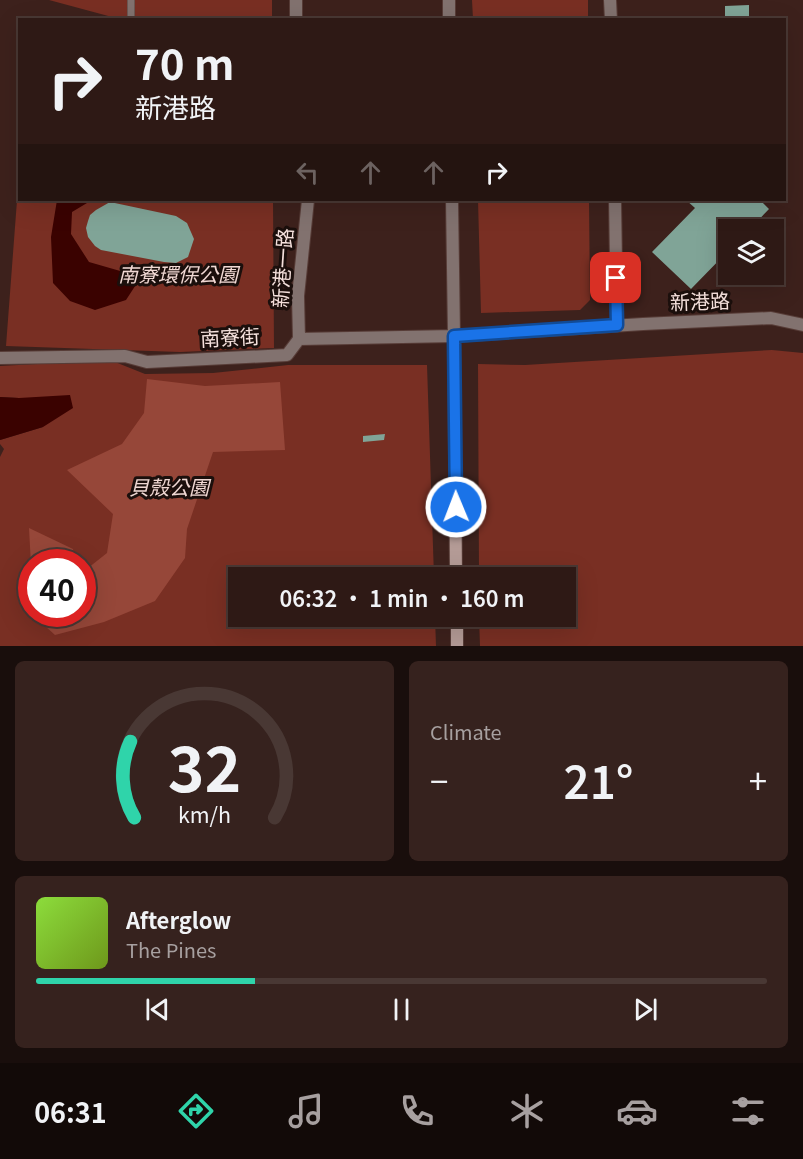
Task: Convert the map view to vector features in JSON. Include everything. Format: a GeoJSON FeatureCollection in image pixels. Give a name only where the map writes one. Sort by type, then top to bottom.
{"type":"FeatureCollection","features":[{"type":"Feature","properties":{"kind":"street"},"geometry":{"type":"LineString","coordinates":[[296,0],[296,18]]}},
{"type":"Feature","properties":{"kind":"street"},"geometry":{"type":"LineString","coordinates":[[449,0],[449,18]]}},
{"type":"Feature","properties":{"kind":"street"},"geometry":{"type":"LineString","coordinates":[[610,0],[611,18]]}},
{"type":"Feature","properties":{"kind":"street","name":"新港一路"},"geometry":{"type":"LineString","coordinates":[[299,339],[298,296],[308,201]]}},
{"type":"Feature","properties":{"kind":"street"},"geometry":{"type":"LineString","coordinates":[[452,201],[456,567]]}},
{"type":"Feature","properties":{"kind":"street"},"geometry":{"type":"LineString","coordinates":[[615,201],[617,325]]}},
{"type":"Feature","properties":{"kind":"street","name":"新港路"},"geometry":{"type":"LineString","coordinates":[[454,336],[771,318],[803,325]]}},
{"type":"Feature","properties":{"kind":"street"},"geometry":{"type":"LineString","coordinates":[[299,339],[454,336]]}},
{"type":"Feature","properties":{"kind":"street","name":"南寮街"},"geometry":{"type":"LineString","coordinates":[[0,358],[125,356],[147,362],[287,355],[299,339]]}},
{"type":"Feature","properties":{"kind":"street"},"geometry":{"type":"LineString","coordinates":[[457,627],[457,646]]}},
{"type":"Feature","properties":{"kind":"lane"},"geometry":{"type":"LineString","coordinates":[[131,0],[131,18]]}},
{"type":"Feature","properties":{"kind":"green space"},"geometry":{"type":"Polygon","coordinates":[[[49,0],[272,0],[272,18],[112,17],[49,0]]]}},
{"type":"Feature","properties":{"kind":"green space"},"geometry":{"type":"Polygon","coordinates":[[[472,0],[588,0],[588,18],[473,18],[472,0]]]}},
{"type":"Feature","properties":{"kind":"green space","name":"南寮環保公園"},"geometry":{"type":"Polygon","coordinates":[[[18,187],[18,201],[273,201],[274,348],[180,352],[6,346],[18,187]]]}},
{"type":"Feature","properties":{"kind":"green space"},"geometry":{"type":"Polygon","coordinates":[[[478,201],[589,201],[590,300],[580,310],[481,313],[478,201]]]}},
{"type":"Feature","properties":{"kind":"green space"},"geometry":{"type":"Polygon","coordinates":[[[772,350],[803,353],[803,646],[480,646],[479,627],[576,627],[576,567],[479,567],[478,364],[525,365],[772,350]]]}},
{"type":"Feature","properties":{"kind":"green space","name":"貝殼公園"},"geometry":{"type":"Polygon","coordinates":[[[110,360],[145,374],[213,373],[288,365],[427,365],[434,567],[228,567],[228,627],[435,627],[436,646],[0,646],[0,457],[4,449],[0,440],[43,427],[19,398],[0,397],[0,366],[110,360]]]}},
{"type":"Feature","properties":{"kind":"green space"},"geometry":{"type":"Polygon","coordinates":[[[147,379],[205,386],[280,382],[285,450],[213,452],[187,529],[185,558],[155,601],[96,624],[96,562],[107,553],[113,514],[67,470],[122,444],[144,413],[147,379]]]}},
{"type":"Feature","properties":{"kind":"green space"},"geometry":{"type":"Polygon","coordinates":[[[29,528],[73,549],[30,549],[29,528]]]}},
{"type":"Feature","properties":{"kind":"green space"},"geometry":{"type":"Polygon","coordinates":[[[46,627],[85,627],[55,635],[46,627]]]}},
{"type":"Feature","properties":{"kind":"shaded area"},"geometry":{"type":"Polygon","coordinates":[[[57,201],[90,201],[72,212],[71,234],[89,262],[141,277],[126,300],[95,310],[70,301],[53,283],[51,237],[57,201]]]}},
{"type":"Feature","properties":{"kind":"shaded area"},"geometry":{"type":"Polygon","coordinates":[[[70,395],[73,408],[43,427],[0,440],[0,397],[70,395]]]}},
{"type":"Feature","properties":{"kind":"building"},"geometry":{"type":"Polygon","coordinates":[[[749,5],[749,18],[725,18],[725,6],[749,5]]]}},
{"type":"Feature","properties":{"kind":"building"},"geometry":{"type":"Polygon","coordinates":[[[687,201],[761,201],[769,209],[759,219],[718,219],[718,261],[691,289],[652,252],[695,208],[687,201]]]}},
{"type":"Feature","properties":{"kind":"building"},"geometry":{"type":"Polygon","coordinates":[[[110,202],[176,216],[187,223],[194,239],[188,257],[176,263],[164,262],[101,250],[95,246],[88,237],[86,228],[90,215],[110,202]]]}},
{"type":"Feature","properties":{"kind":"building"},"geometry":{"type":"Polygon","coordinates":[[[385,434],[384,440],[363,442],[363,436],[385,434]]]}},
{"type":"Feature","properties":{"kind":"route"},"geometry":{"type":"LineString","coordinates":[[456,507],[454,336],[617,325],[616,278]]}}]}
